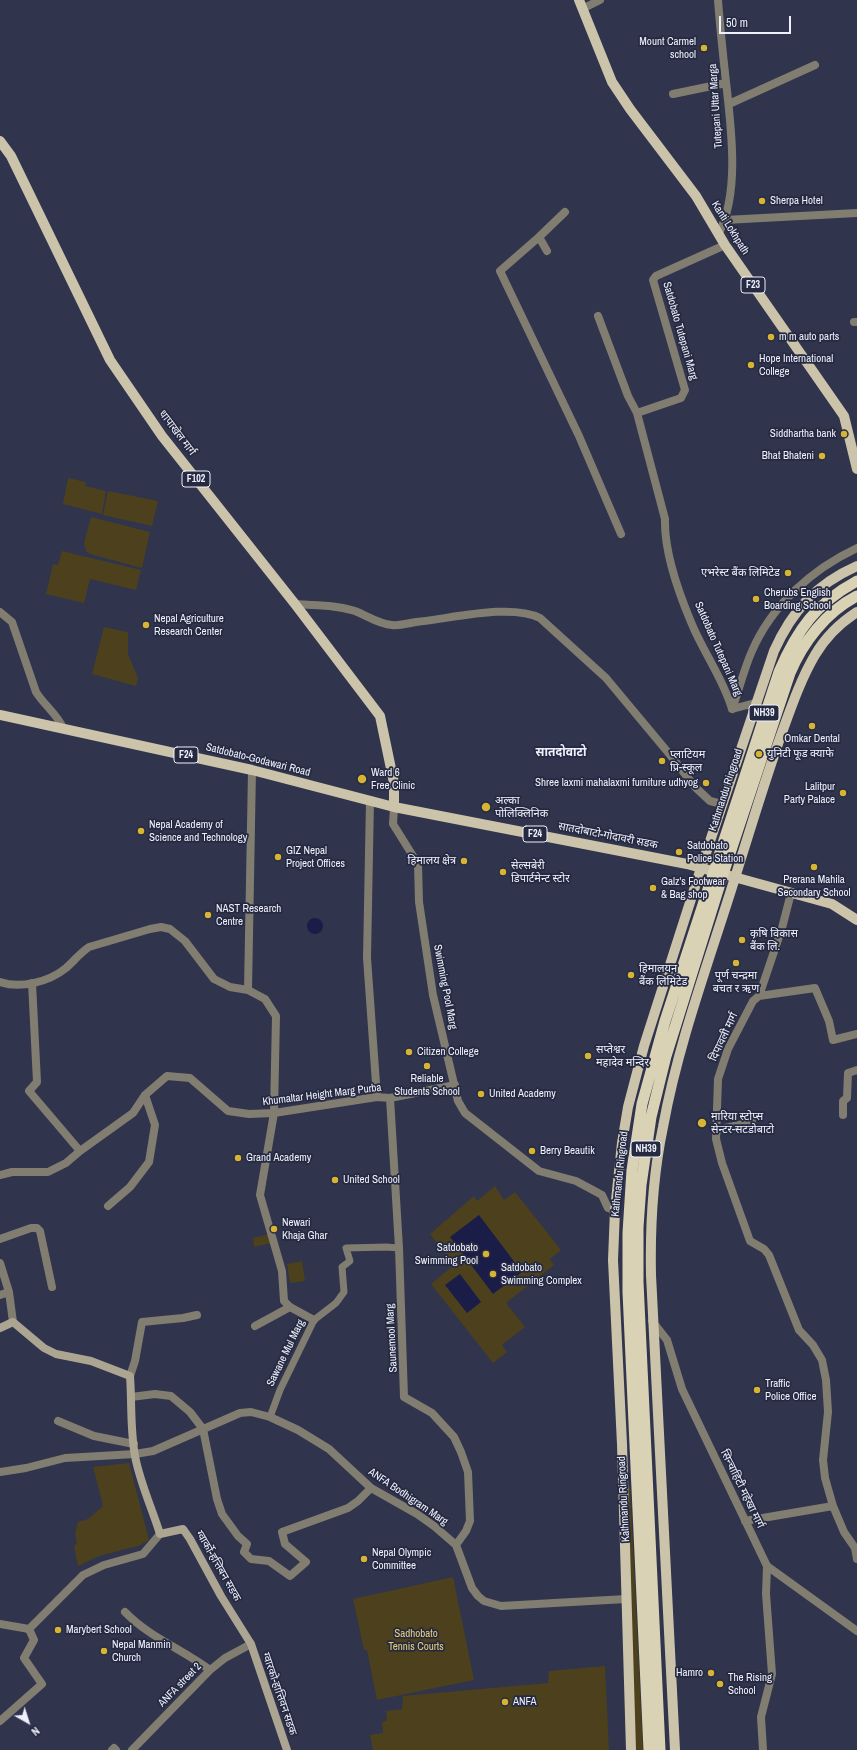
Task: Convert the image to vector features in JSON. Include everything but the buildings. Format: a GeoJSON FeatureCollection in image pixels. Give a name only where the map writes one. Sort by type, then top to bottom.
{"type":"FeatureCollection","features":[{"type":"Feature","properties":{"kind":"highway","name":"Kathmandu Ringroad"},"geometry":{"type":"LineString","coordinates":[[660,1750],[638,1282],[640,1198],[648,1138],[659,1080],[766,708],[788,650],[801,628],[816,611],[836,593],[857,581]]}},
{"type":"Feature","properties":{"kind":"highway","name":"Kathmandu Ringroad"},"geometry":{"type":"LineString","coordinates":[[649,1750],[628,1310],[630,1192],[638,1126],[649,1076],[670,1003],[793,667],[805,645],[816,630],[832,613],[857,596]]}},
{"type":"Feature","properties":{"kind":"main road","name":"Kanti Lokhpath"},"geometry":{"type":"LineString","coordinates":[[581,4],[612,82],[630,109],[696,196],[725,245],[844,416],[854,444],[857,469]]}},
{"type":"Feature","properties":{"kind":"main road","name":"धापाखेल मार्ग"},"geometry":{"type":"LineString","coordinates":[[0,141],[11,156],[110,360],[162,436],[295,604],[380,716],[394,783],[394,806]]}},
{"type":"Feature","properties":{"kind":"main road"},"geometry":{"type":"LineString","coordinates":[[631,1750],[622,1444],[614,1271],[615,1210],[622,1143],[636,1077],[701,868],[755,703],[774,651],[784,630],[796,611],[818,590],[844,572],[857,566]]}},
{"type":"Feature","properties":{"kind":"main road"},"geometry":{"type":"LineString","coordinates":[[675,1750],[652,1321],[652,1232],[656,1174],[662,1128],[684,1040],[766,779],[805,674],[826,639],[842,623],[857,612]]}},
{"type":"Feature","properties":{"kind":"main road","name":"Satdobato-Godawari Road"},"geometry":{"type":"LineString","coordinates":[[0,715],[252,770],[370,800]]}},
{"type":"Feature","properties":{"kind":"main road","name":"सातदोबाटो-गोदावरी सडक"},"geometry":{"type":"LineString","coordinates":[[370,800],[719,872],[832,904],[857,920]]}},
{"type":"Feature","properties":{"kind":"main road"},"geometry":{"type":"LineString","coordinates":[[0,1328],[13,1322],[44,1348],[56,1354],[91,1362],[130,1376],[130,1415],[135,1454],[144,1490],[160,1534]]}},
{"type":"Feature","properties":{"kind":"main road","name":"ग्वार्को-हत्तिबन सडक"},"geometry":{"type":"LineString","coordinates":[[160,1534],[183,1529],[221,1596],[251,1644]]}},
{"type":"Feature","properties":{"kind":"main road","name":"ग्वारको-हात्तिवन सडक"},"geometry":{"type":"LineString","coordinates":[[251,1644],[287,1750]]}},
{"type":"Feature","properties":{"kind":"street"},"geometry":{"type":"LineString","coordinates":[[581,4],[600,0]]}},
{"type":"Feature","properties":{"kind":"street","name":"Tutepani Uttar Marga"},"geometry":{"type":"LineString","coordinates":[[718,0],[729,104],[732,178],[726,220],[718,233]]}},
{"type":"Feature","properties":{"kind":"street"},"geometry":{"type":"LineString","coordinates":[[729,104],[814,65]]}},
{"type":"Feature","properties":{"kind":"street"},"geometry":{"type":"LineString","coordinates":[[673,94],[726,83]]}},
{"type":"Feature","properties":{"kind":"street"},"geometry":{"type":"LineString","coordinates":[[565,212],[500,271],[579,436],[620,534]]}},
{"type":"Feature","properties":{"kind":"street"},"geometry":{"type":"LineString","coordinates":[[726,220],[857,213]]}},
{"type":"Feature","properties":{"kind":"street"},"geometry":{"type":"LineString","coordinates":[[539,237],[547,251]]}},
{"type":"Feature","properties":{"kind":"street","name":"Satdobato Tutepani Marg"},"geometry":{"type":"LineString","coordinates":[[637,413],[681,398],[685,390],[654,280],[656,276],[725,245]]}},
{"type":"Feature","properties":{"kind":"street","name":"Satdobato Tutepani Marg"},"geometry":{"type":"LineString","coordinates":[[598,316],[628,396],[637,413],[665,519],[664,536],[669,560],[691,622],[728,695],[732,709],[755,703]]}},
{"type":"Feature","properties":{"kind":"street"},"geometry":{"type":"LineString","coordinates":[[732,709],[752,651],[771,617],[787,597],[805,581],[857,548]]}},
{"type":"Feature","properties":{"kind":"street"},"geometry":{"type":"LineString","coordinates":[[295,604],[336,606],[356,612],[378,622],[393,625],[471,614],[516,612],[530,614],[540,618],[606,678],[671,756],[694,787],[710,801],[722,804]]}},
{"type":"Feature","properties":{"kind":"street"},"geometry":{"type":"LineString","coordinates":[[0,612],[12,622],[36,692],[42,702],[59,719],[63,728]]}},
{"type":"Feature","properties":{"kind":"street"},"geometry":{"type":"LineString","coordinates":[[248,990],[252,770]]}},
{"type":"Feature","properties":{"kind":"street"},"geometry":{"type":"LineString","coordinates":[[370,800],[367,958],[377,1097]]}},
{"type":"Feature","properties":{"kind":"street","name":"Swimming Pool Marg"},"geometry":{"type":"LineString","coordinates":[[394,806],[393,824],[418,864],[419,902],[433,995],[458,1102],[465,1113],[539,1171],[585,1185],[602,1195],[608,1208],[615,1210]]}},
{"type":"Feature","properties":{"kind":"street","name":"दिपावली मार्ग"},"geometry":{"type":"LineString","coordinates":[[791,893],[782,928],[759,996],[753,1001],[728,1050],[718,1080],[718,1130],[716,1139],[722,1163],[750,1241],[764,1249],[769,1255],[799,1330],[813,1345],[822,1360],[826,1380],[828,1412],[823,1460],[825,1478],[833,1506]]}},
{"type":"Feature","properties":{"kind":"street"},"geometry":{"type":"LineString","coordinates":[[0,982],[19,985],[45,979],[65,969],[82,951],[89,947],[150,929],[161,928],[170,929],[185,941],[214,979],[230,987],[248,990],[265,999],[276,1016],[274,1113],[260,1195],[282,1271],[284,1301],[290,1307],[314,1320]]}},
{"type":"Feature","properties":{"kind":"street"},"geometry":{"type":"LineString","coordinates":[[32,983],[37,1082],[29,1091],[80,1151]]}},
{"type":"Feature","properties":{"kind":"street"},"geometry":{"type":"LineString","coordinates":[[759,996],[815,988],[829,1021],[833,1040],[857,1034]]}},
{"type":"Feature","properties":{"kind":"street"},"geometry":{"type":"LineString","coordinates":[[843,1115],[843,1101],[847,1098],[848,1073],[857,1070]]}},
{"type":"Feature","properties":{"kind":"street","name":"Khumaltar Height Marg Purba"},"geometry":{"type":"LineString","coordinates":[[0,1175],[12,1172],[48,1172],[66,1163],[80,1151],[133,1113],[145,1095],[167,1076],[190,1078],[228,1111],[249,1114],[274,1113],[377,1097],[390,1098],[455,1085]]}},
{"type":"Feature","properties":{"kind":"street"},"geometry":{"type":"LineString","coordinates":[[108,1206],[130,1187],[149,1162],[155,1125],[145,1095]]}},
{"type":"Feature","properties":{"kind":"street","name":"Saunemool Marg"},"geometry":{"type":"LineString","coordinates":[[390,1098],[399,1248],[404,1397],[432,1413],[451,1433],[462,1452],[468,1472],[470,1521],[466,1531],[456,1545]]}},
{"type":"Feature","properties":{"kind":"street"},"geometry":{"type":"LineString","coordinates":[[718,1130],[752,1122]]}},
{"type":"Feature","properties":{"kind":"street"},"geometry":{"type":"LineString","coordinates":[[0,1239],[31,1228],[37,1228],[40,1231],[52,1287]]}},
{"type":"Feature","properties":{"kind":"street","name":"Sawane Mul Marg"},"geometry":{"type":"LineString","coordinates":[[270,1417],[280,1390],[314,1320],[336,1303],[344,1292],[342,1267],[350,1261],[346,1248],[399,1248]]}},
{"type":"Feature","properties":{"kind":"street"},"geometry":{"type":"LineString","coordinates":[[0,1264],[9,1292],[13,1322]]}},
{"type":"Feature","properties":{"kind":"street"},"geometry":{"type":"LineString","coordinates":[[0,1295],[9,1292]]}},
{"type":"Feature","properties":{"kind":"street"},"geometry":{"type":"LineString","coordinates":[[255,1326],[290,1307]]}},
{"type":"Feature","properties":{"kind":"street"},"geometry":{"type":"LineString","coordinates":[[130,1376],[135,1361],[142,1322],[183,1318],[197,1315]]}},
{"type":"Feature","properties":{"kind":"street","name":"सिन्चाहिटी महेखा मार्ग"},"geometry":{"type":"LineString","coordinates":[[652,1321],[667,1340],[682,1389],[767,1566],[857,1631]]}},
{"type":"Feature","properties":{"kind":"street"},"geometry":{"type":"LineString","coordinates":[[131,1397],[155,1394],[171,1396],[190,1412],[203,1429],[217,1499],[222,1514],[238,1536],[247,1544],[244,1552],[251,1559],[269,1561],[290,1576],[306,1562],[285,1544],[282,1532],[348,1508],[358,1501],[371,1488]]}},
{"type":"Feature","properties":{"kind":"street","name":"ANFA Bodhigram Marg"},"geometry":{"type":"LineString","coordinates":[[0,1472],[26,1468],[66,1458],[135,1454],[153,1451],[193,1435],[240,1413],[251,1412],[270,1417],[298,1430],[329,1449],[371,1488],[417,1514],[456,1545]]}},
{"type":"Feature","properties":{"kind":"street"},"geometry":{"type":"LineString","coordinates":[[58,1421],[94,1436],[134,1444]]}},
{"type":"Feature","properties":{"kind":"street"},"geometry":{"type":"LineString","coordinates":[[745,1522],[833,1506],[844,1532],[855,1548],[857,1559]]}},
{"type":"Feature","properties":{"kind":"street"},"geometry":{"type":"LineString","coordinates":[[29,1630],[83,1575],[104,1565],[143,1554],[160,1534]]}},
{"type":"Feature","properties":{"kind":"street"},"geometry":{"type":"LineString","coordinates":[[456,1545],[472,1588],[484,1601],[490,1603],[501,1606],[626,1598]]}},
{"type":"Feature","properties":{"kind":"street"},"geometry":{"type":"LineString","coordinates":[[763,1750],[761,1717],[772,1674],[766,1594],[767,1566]]}},
{"type":"Feature","properties":{"kind":"street"},"geometry":{"type":"LineString","coordinates":[[125,1612],[141,1627],[192,1656],[210,1670]]}},
{"type":"Feature","properties":{"kind":"street"},"geometry":{"type":"LineString","coordinates":[[0,1624],[29,1630]]}},
{"type":"Feature","properties":{"kind":"street"},"geometry":{"type":"LineString","coordinates":[[0,1721],[42,1684],[24,1658],[34,1640],[29,1630]]}},
{"type":"Feature","properties":{"kind":"street","name":"ANFA street 2"},"geometry":{"type":"LineString","coordinates":[[132,1750],[210,1670],[225,1658],[251,1644]]}},
{"type":"Feature","properties":{"kind":"street"},"geometry":{"type":"LineString","coordinates":[[112,1750],[114,1748],[116,1750]]}},
{"type":"Feature","properties":{"kind":"green space"},"geometry":{"type":"Polygon","coordinates":[[[68,478],[86,482],[85,486],[106,491],[102,514],[63,504],[68,478]]]}},
{"type":"Feature","properties":{"kind":"green space"},"geometry":{"type":"Polygon","coordinates":[[[108,491],[158,501],[152,526],[103,515],[108,491]]]}},
{"type":"Feature","properties":{"kind":"green space"},"geometry":{"type":"Polygon","coordinates":[[[91,517],[150,532],[142,568],[90,554],[86,551],[84,543],[91,517]]]}},
{"type":"Feature","properties":{"kind":"green space"},"geometry":{"type":"Polygon","coordinates":[[[62,551],[141,570],[136,590],[90,579],[84,603],[46,594],[53,564],[58,565],[62,551]]]}},
{"type":"Feature","properties":{"kind":"green space"},"geometry":{"type":"Polygon","coordinates":[[[104,627],[128,632],[128,654],[138,678],[136,686],[92,674],[104,627]]]}},
{"type":"Feature","properties":{"kind":"green space","name":"Satdobato Swimming Complex"},"geometry":{"type":"Polygon","coordinates":[[[495,1186],[504,1200],[515,1192],[561,1250],[550,1259],[554,1265],[506,1303],[525,1327],[502,1345],[507,1352],[493,1363],[431,1284],[454,1265],[430,1234],[474,1196],[477,1201],[495,1186]]]}},
{"type":"Feature","properties":{"kind":"green space"},"geometry":{"type":"Polygon","coordinates":[[[269,1234],[272,1243],[254,1247],[253,1238],[269,1234]]]}},
{"type":"Feature","properties":{"kind":"green space"},"geometry":{"type":"Polygon","coordinates":[[[302,1261],[305,1281],[290,1283],[287,1264],[302,1261]]]}},
{"type":"Feature","properties":{"kind":"green space"},"geometry":{"type":"Polygon","coordinates":[[[129,1463],[149,1540],[138,1546],[99,1556],[78,1566],[74,1546],[77,1543],[75,1534],[78,1522],[88,1519],[103,1506],[93,1467],[129,1463]]]}},
{"type":"Feature","properties":{"kind":"green space"},"geometry":{"type":"Polygon","coordinates":[[[630,1486],[643,1750],[636,1750],[634,1721],[627,1487],[630,1486]]]}},
{"type":"Feature","properties":{"kind":"green space","name":"Sadhobato Tennis Courts"},"geometry":{"type":"Polygon","coordinates":[[[453,1577],[474,1680],[377,1700],[367,1650],[364,1650],[353,1599],[453,1577]]]}},
{"type":"Feature","properties":{"kind":"green space","name":"ANFA"},"geometry":{"type":"Polygon","coordinates":[[[605,1666],[609,1750],[373,1750],[370,1735],[383,1733],[382,1722],[387,1720],[386,1711],[402,1709],[403,1696],[548,1683],[549,1671],[605,1666]]]}},
{"type":"Feature","properties":{"kind":"shaded area"},"geometry":{"type":"Polygon","coordinates":[[[315,918],[321,920],[323,926],[321,932],[315,934],[309,932],[307,926],[309,920],[315,918]]]}},
{"type":"Feature","properties":{"kind":"shaded area","name":"Satdobato Swimming Pool"},"geometry":{"type":"Polygon","coordinates":[[[479,1215],[522,1272],[493,1294],[450,1237],[479,1215]]]}},
{"type":"Feature","properties":{"kind":"shaded area"},"geometry":{"type":"Polygon","coordinates":[[[460,1274],[481,1302],[467,1313],[445,1285],[460,1274]]]}},
{"type":"Feature","properties":{"kind":"place","name":"Mount Carmel school"},"geometry":{"type":"Point","coordinates":[704,48]}},
{"type":"Feature","properties":{"kind":"place","name":"Sherpa Hotel"},"geometry":{"type":"Point","coordinates":[762,201]}},
{"type":"Feature","properties":{"kind":"place","name":"m m auto parts"},"geometry":{"type":"Point","coordinates":[771,337]}},
{"type":"Feature","properties":{"kind":"place","name":"Hope International College"},"geometry":{"type":"Point","coordinates":[751,365]}},
{"type":"Feature","properties":{"kind":"place","name":"Siddhartha bank"},"geometry":{"type":"Point","coordinates":[844,434]}},
{"type":"Feature","properties":{"kind":"place","name":"Bhat Bhateni"},"geometry":{"type":"Point","coordinates":[822,456]}},
{"type":"Feature","properties":{"kind":"place","name":"एभरेस्ट बैंक लिमिटेड"},"geometry":{"type":"Point","coordinates":[788,573]}},
{"type":"Feature","properties":{"kind":"place","name":"Cherubs English Boarding School"},"geometry":{"type":"Point","coordinates":[756,599]}},
{"type":"Feature","properties":{"kind":"place","name":"Nepal Agriculture Research Center"},"geometry":{"type":"Point","coordinates":[146,625]}},
{"type":"Feature","properties":{"kind":"place","name":"Omkar Dental"},"geometry":{"type":"Point","coordinates":[812,726]}},
{"type":"Feature","properties":{"kind":"place","name":"युनिटी फूड क्याफे"},"geometry":{"type":"Point","coordinates":[759,754]}},
{"type":"Feature","properties":{"kind":"place","name":"प्लाटियम प्रि-स्कूल"},"geometry":{"type":"Point","coordinates":[662,761]}},
{"type":"Feature","properties":{"kind":"place","name":"Ward 6 Free Clinic"},"geometry":{"type":"Point","coordinates":[362,779]}},
{"type":"Feature","properties":{"kind":"place","name":"Shree laxmi mahalaxmi furniture udhyog"},"geometry":{"type":"Point","coordinates":[706,783]}},
{"type":"Feature","properties":{"kind":"place","name":"Lalitpur Party Palace"},"geometry":{"type":"Point","coordinates":[843,793]}},
{"type":"Feature","properties":{"kind":"place","name":"अल्का पोलिक्लिनिक"},"geometry":{"type":"Point","coordinates":[486,807]}},
{"type":"Feature","properties":{"kind":"place","name":"Nepal Academy of Science and Technology"},"geometry":{"type":"Point","coordinates":[141,831]}},
{"type":"Feature","properties":{"kind":"place","name":"Satdobato Police Station"},"geometry":{"type":"Point","coordinates":[679,852]}},
{"type":"Feature","properties":{"kind":"place","name":"GIZ Nepal Project Offices"},"geometry":{"type":"Point","coordinates":[278,857]}},
{"type":"Feature","properties":{"kind":"place","name":"हिमालय क्षेत्र"},"geometry":{"type":"Point","coordinates":[464,861]}},
{"type":"Feature","properties":{"kind":"place","name":"Prerana Mahila Secondary School"},"geometry":{"type":"Point","coordinates":[814,867]}},
{"type":"Feature","properties":{"kind":"place","name":"सेल्सबेरी डिपार्टमेन्ट स्टोर"},"geometry":{"type":"Point","coordinates":[503,872]}},
{"type":"Feature","properties":{"kind":"place","name":"Galz's Footwear & Bag shop"},"geometry":{"type":"Point","coordinates":[653,888]}},
{"type":"Feature","properties":{"kind":"place","name":"NAST Research Centre"},"geometry":{"type":"Point","coordinates":[208,915]}},
{"type":"Feature","properties":{"kind":"place","name":"कृषि विकास बैंक लि."},"geometry":{"type":"Point","coordinates":[742,940]}},
{"type":"Feature","properties":{"kind":"place","name":"पूर्ण चन्द्रमा बचत र ऋण"},"geometry":{"type":"Point","coordinates":[736,963]}},
{"type":"Feature","properties":{"kind":"place","name":"हिमालयन बैंक लिमिटेड"},"geometry":{"type":"Point","coordinates":[631,975]}},
{"type":"Feature","properties":{"kind":"place","name":"Citizen College"},"geometry":{"type":"Point","coordinates":[409,1052]}},
{"type":"Feature","properties":{"kind":"place","name":"सप्तेश्वर महादेव मन्दिर"},"geometry":{"type":"Point","coordinates":[588,1056]}},
{"type":"Feature","properties":{"kind":"place","name":"Reliable Students School"},"geometry":{"type":"Point","coordinates":[427,1066]}},
{"type":"Feature","properties":{"kind":"place","name":"United Academy"},"geometry":{"type":"Point","coordinates":[481,1094]}},
{"type":"Feature","properties":{"kind":"place","name":"मारिया स्टोप्स सेन्टर-सटडोबाटो"},"geometry":{"type":"Point","coordinates":[702,1123]}},
{"type":"Feature","properties":{"kind":"place","name":"Berry Beautik"},"geometry":{"type":"Point","coordinates":[532,1151]}},
{"type":"Feature","properties":{"kind":"place","name":"Grand Academy"},"geometry":{"type":"Point","coordinates":[238,1158]}},
{"type":"Feature","properties":{"kind":"place","name":"United School"},"geometry":{"type":"Point","coordinates":[335,1180]}},
{"type":"Feature","properties":{"kind":"place","name":"Newari Khaja Ghar"},"geometry":{"type":"Point","coordinates":[274,1229]}},
{"type":"Feature","properties":{"kind":"place","name":"Satdobato Swimming Pool"},"geometry":{"type":"Point","coordinates":[486,1254]}},
{"type":"Feature","properties":{"kind":"place","name":"Satdobato Swimming Complex"},"geometry":{"type":"Point","coordinates":[493,1274]}},
{"type":"Feature","properties":{"kind":"place","name":"Traffic Police Office"},"geometry":{"type":"Point","coordinates":[757,1390]}},
{"type":"Feature","properties":{"kind":"place","name":"Nepal Olympic Committee"},"geometry":{"type":"Point","coordinates":[364,1559]}},
{"type":"Feature","properties":{"kind":"place","name":"Marybert School"},"geometry":{"type":"Point","coordinates":[58,1630]}},
{"type":"Feature","properties":{"kind":"place","name":"Nepal Manmin Church"},"geometry":{"type":"Point","coordinates":[104,1651]}},
{"type":"Feature","properties":{"kind":"place","name":"Hamro"},"geometry":{"type":"Point","coordinates":[711,1673]}},
{"type":"Feature","properties":{"kind":"place","name":"The Rising School"},"geometry":{"type":"Point","coordinates":[720,1684]}},
{"type":"Feature","properties":{"kind":"place","name":"ANFA"},"geometry":{"type":"Point","coordinates":[505,1702]}},
{"type":"Feature","properties":{"kind":"district","name":"सातदोवाटो"},"geometry":{"type":"Point","coordinates":[561,753]}}]}
